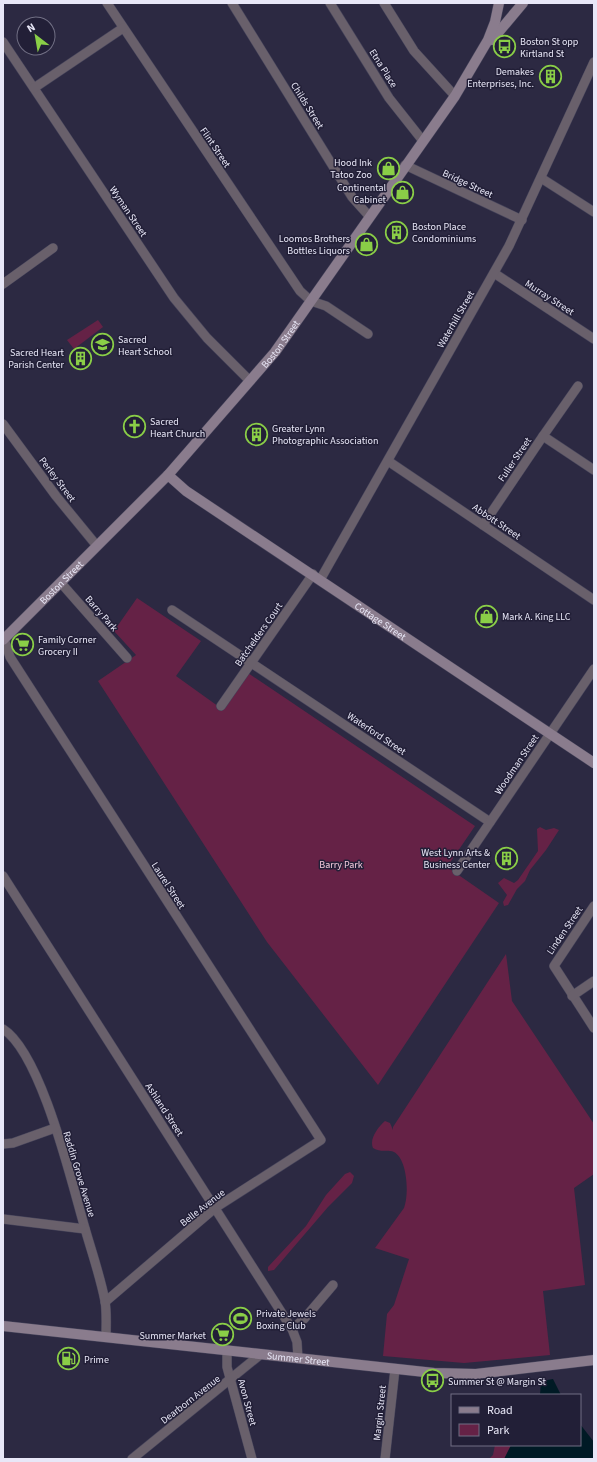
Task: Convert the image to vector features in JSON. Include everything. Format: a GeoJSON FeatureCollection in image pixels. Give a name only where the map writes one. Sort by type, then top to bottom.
{"type":"FeatureCollection","features":[{"type":"Feature","properties":{"kind":"main road","name":"Boston Street"},"geometry":{"type":"LineString","coordinates":[[3,638],[61,583],[168,475],[279,346],[423,141],[482,53],[495,22],[499,3]]}},
{"type":"Feature","properties":{"kind":"main road"},"geometry":{"type":"LineString","coordinates":[[482,53],[523,3]]}},
{"type":"Feature","properties":{"kind":"main road","name":"Cottage Street"},"geometry":{"type":"LineString","coordinates":[[168,475],[186,491],[594,763]]}},
{"type":"Feature","properties":{"kind":"main road","name":"Summer Street"},"geometry":{"type":"LineString","coordinates":[[3,1326],[434,1373],[476,1374],[594,1360]]}},
{"type":"Feature","properties":{"kind":"street","name":"Flint Street"},"geometry":{"type":"LineString","coordinates":[[107,3],[297,288],[311,301]]}},
{"type":"Feature","properties":{"kind":"street","name":"Childs Street"},"geometry":{"type":"LineString","coordinates":[[232,3],[352,197],[369,216]]}},
{"type":"Feature","properties":{"kind":"street","name":"Etna Place"},"geometry":{"type":"LineString","coordinates":[[330,3],[389,98],[423,141]]}},
{"type":"Feature","properties":{"kind":"street"},"geometry":{"type":"LineString","coordinates":[[384,3],[414,51],[454,96]]}},
{"type":"Feature","properties":{"kind":"street"},"geometry":{"type":"LineString","coordinates":[[34,88],[123,28]]}},
{"type":"Feature","properties":{"kind":"street","name":"Wyman Street"},"geometry":{"type":"LineString","coordinates":[[3,42],[174,298],[202,333],[250,381]]}},
{"type":"Feature","properties":{"kind":"street","name":"Waterhill Street"},"geometry":{"type":"LineString","coordinates":[[316,577],[388,461],[494,273],[542,178],[594,62]]}},
{"type":"Feature","properties":{"kind":"street","name":"Bridge Street"},"geometry":{"type":"LineString","coordinates":[[405,165],[522,220]]}},
{"type":"Feature","properties":{"kind":"street"},"geometry":{"type":"LineString","coordinates":[[542,178],[594,212]]}},
{"type":"Feature","properties":{"kind":"street"},"geometry":{"type":"LineString","coordinates":[[3,284],[53,248]]}},
{"type":"Feature","properties":{"kind":"street","name":"Murray Street"},"geometry":{"type":"LineString","coordinates":[[494,273],[594,339]]}},
{"type":"Feature","properties":{"kind":"street"},"geometry":{"type":"LineString","coordinates":[[311,301],[326,306],[368,334]]}},
{"type":"Feature","properties":{"kind":"street"},"geometry":{"type":"LineString","coordinates":[[543,436],[578,386]]}},
{"type":"Feature","properties":{"kind":"street","name":"Perley Street"},"geometry":{"type":"LineString","coordinates":[[3,424],[56,496],[97,546]]}},
{"type":"Feature","properties":{"kind":"street","name":"Fuller Street"},"geometry":{"type":"LineString","coordinates":[[483,526],[543,436],[594,470]]}},
{"type":"Feature","properties":{"kind":"street","name":"Abbott Street"},"geometry":{"type":"LineString","coordinates":[[388,461],[594,600]]}},
{"type":"Feature","properties":{"kind":"street","name":"Batchelders Court"},"geometry":{"type":"LineString","coordinates":[[221,706],[316,577]]}},
{"type":"Feature","properties":{"kind":"street","name":"Barry Park"},"geometry":{"type":"LineString","coordinates":[[61,583],[127,658]]}},
{"type":"Feature","properties":{"kind":"street","name":"Waterford Street"},"geometry":{"type":"LineString","coordinates":[[172,610],[490,822]]}},
{"type":"Feature","properties":{"kind":"street","name":"Laurel Street"},"geometry":{"type":"LineString","coordinates":[[3,638],[9,655],[320,1140]]}},
{"type":"Feature","properties":{"kind":"street","name":"Woodman Street"},"geometry":{"type":"LineString","coordinates":[[457,871],[594,669]]}},
{"type":"Feature","properties":{"kind":"street","name":"Ashland Street"},"geometry":{"type":"LineString","coordinates":[[3,876],[292,1329],[297,1342],[298,1358]]}},
{"type":"Feature","properties":{"kind":"street","name":"Linden Street"},"geometry":{"type":"LineString","coordinates":[[594,906],[554,965],[555,970],[594,1028]]}},
{"type":"Feature","properties":{"kind":"street"},"geometry":{"type":"LineString","coordinates":[[572,996],[594,981]]}},
{"type":"Feature","properties":{"kind":"street","name":"Raddin Grove Avenue"},"geometry":{"type":"LineString","coordinates":[[3,1029],[14,1038],[26,1057],[42,1091],[55,1128],[105,1302],[106,1337]]}},
{"type":"Feature","properties":{"kind":"street"},"geometry":{"type":"LineString","coordinates":[[3,1144],[12,1143],[55,1128]]}},
{"type":"Feature","properties":{"kind":"street","name":"Belle Avenue"},"geometry":{"type":"LineString","coordinates":[[105,1302],[215,1208],[320,1140]]}},
{"type":"Feature","properties":{"kind":"street"},"geometry":{"type":"LineString","coordinates":[[3,1219],[85,1229]]}},
{"type":"Feature","properties":{"kind":"street"},"geometry":{"type":"LineString","coordinates":[[292,1329],[304,1319],[333,1285]]}},
{"type":"Feature","properties":{"kind":"street","name":"Avon Street"},"geometry":{"type":"LineString","coordinates":[[227,1350],[226,1365],[252,1459]]}},
{"type":"Feature","properties":{"kind":"street","name":"Dearborn Avenue"},"geometry":{"type":"LineString","coordinates":[[132,1459],[230,1381],[261,1354]]}},
{"type":"Feature","properties":{"kind":"street","name":"Margin Street"},"geometry":{"type":"LineString","coordinates":[[385,1459],[395,1369]]}},
{"type":"Feature","properties":{"kind":"green space"},"geometry":{"type":"Polygon","coordinates":[[[98,320],[103,327],[74,349],[67,340],[98,320]]]}},
{"type":"Feature","properties":{"kind":"green space","name":"Barry Park"},"geometry":{"type":"Polygon","coordinates":[[[137,598],[201,641],[176,676],[222,709],[248,673],[475,826],[447,867],[499,903],[378,1085],[267,942],[98,681],[136,655],[114,631],[137,598]]]}},
{"type":"Feature","properties":{"kind":"green space"},"geometry":{"type":"Polygon","coordinates":[[[540,827],[546,830],[554,828],[559,830],[546,850],[530,870],[525,881],[517,889],[508,905],[504,906],[503,902],[507,895],[498,883],[504,878],[514,883],[518,880],[538,851],[537,829],[540,827]]]}},
{"type":"Feature","properties":{"kind":"green space"},"geometry":{"type":"Polygon","coordinates":[[[506,954],[512,1001],[594,1124],[594,1174],[574,1188],[585,1285],[543,1291],[550,1355],[464,1363],[383,1356],[387,1314],[394,1305],[409,1259],[375,1248],[404,1208],[407,1187],[405,1170],[399,1156],[391,1151],[373,1148],[373,1137],[385,1121],[390,1123],[393,1130],[393,1127],[506,954]]]}},
{"type":"Feature","properties":{"kind":"green space"},"geometry":{"type":"Polygon","coordinates":[[[350,1172],[354,1176],[352,1183],[328,1207],[274,1270],[268,1271],[268,1267],[306,1226],[326,1195],[345,1174],[350,1172]]]}},
{"type":"Feature","properties":{"kind":"green space"},"geometry":{"type":"Polygon","coordinates":[[[495,1446],[560,1446],[559,1459],[489,1459],[493,1455],[495,1446]]]}},
{"type":"Feature","properties":{"kind":"water"},"geometry":{"type":"Polygon","coordinates":[[[553,1379],[560,1394],[540,1394],[541,1381],[553,1379]]]}},
{"type":"Feature","properties":{"kind":"water"},"geometry":{"type":"Polygon","coordinates":[[[581,1425],[594,1442],[594,1459],[504,1459],[510,1446],[581,1446],[581,1425]]]}},
{"type":"Feature","properties":{"kind":"place","name":"Boston St opp Kirtland St"},"geometry":{"type":"Point","coordinates":[505,47]}},
{"type":"Feature","properties":{"kind":"place","name":"Demakes Enterprises, Inc."},"geometry":{"type":"Point","coordinates":[550,77]}},
{"type":"Feature","properties":{"kind":"place","name":"Hood Ink Tatoo Zoo"},"geometry":{"type":"Point","coordinates":[388,168]}},
{"type":"Feature","properties":{"kind":"place","name":"Continental Cabinet"},"geometry":{"type":"Point","coordinates":[402,193]}},
{"type":"Feature","properties":{"kind":"place","name":"Boston Place Condominiums"},"geometry":{"type":"Point","coordinates":[396,232]}},
{"type":"Feature","properties":{"kind":"place","name":"Loomos Brothers Bottles Liquors"},"geometry":{"type":"Point","coordinates":[366,244]}},
{"type":"Feature","properties":{"kind":"place","name":"Sacred Heart School"},"geometry":{"type":"Point","coordinates":[103,345]}},
{"type":"Feature","properties":{"kind":"place","name":"Sacred Heart Parish Center"},"geometry":{"type":"Point","coordinates":[80,358]}},
{"type":"Feature","properties":{"kind":"place","name":"Sacred Heart Church"},"geometry":{"type":"Point","coordinates":[135,427]}},
{"type":"Feature","properties":{"kind":"place","name":"Greater Lynn Photographic Association"},"geometry":{"type":"Point","coordinates":[256,434]}},
{"type":"Feature","properties":{"kind":"place","name":"Mark A. King LLC"},"geometry":{"type":"Point","coordinates":[487,616]}},
{"type":"Feature","properties":{"kind":"place","name":"Family Corner Grocery II"},"geometry":{"type":"Point","coordinates":[23,645]}},
{"type":"Feature","properties":{"kind":"place","name":"West Lynn Arts & Business Center"},"geometry":{"type":"Point","coordinates":[506,858]}},
{"type":"Feature","properties":{"kind":"place","name":"Private Jewels Boxing Club"},"geometry":{"type":"Point","coordinates":[241,1319]}},
{"type":"Feature","properties":{"kind":"place","name":"Summer Market"},"geometry":{"type":"Point","coordinates":[222,1335]}},
{"type":"Feature","properties":{"kind":"place","name":"Prime"},"geometry":{"type":"Point","coordinates":[68,1359]}},
{"type":"Feature","properties":{"kind":"place","name":"Summer St @ Margin St"},"geometry":{"type":"Point","coordinates":[433,1381]}}]}
